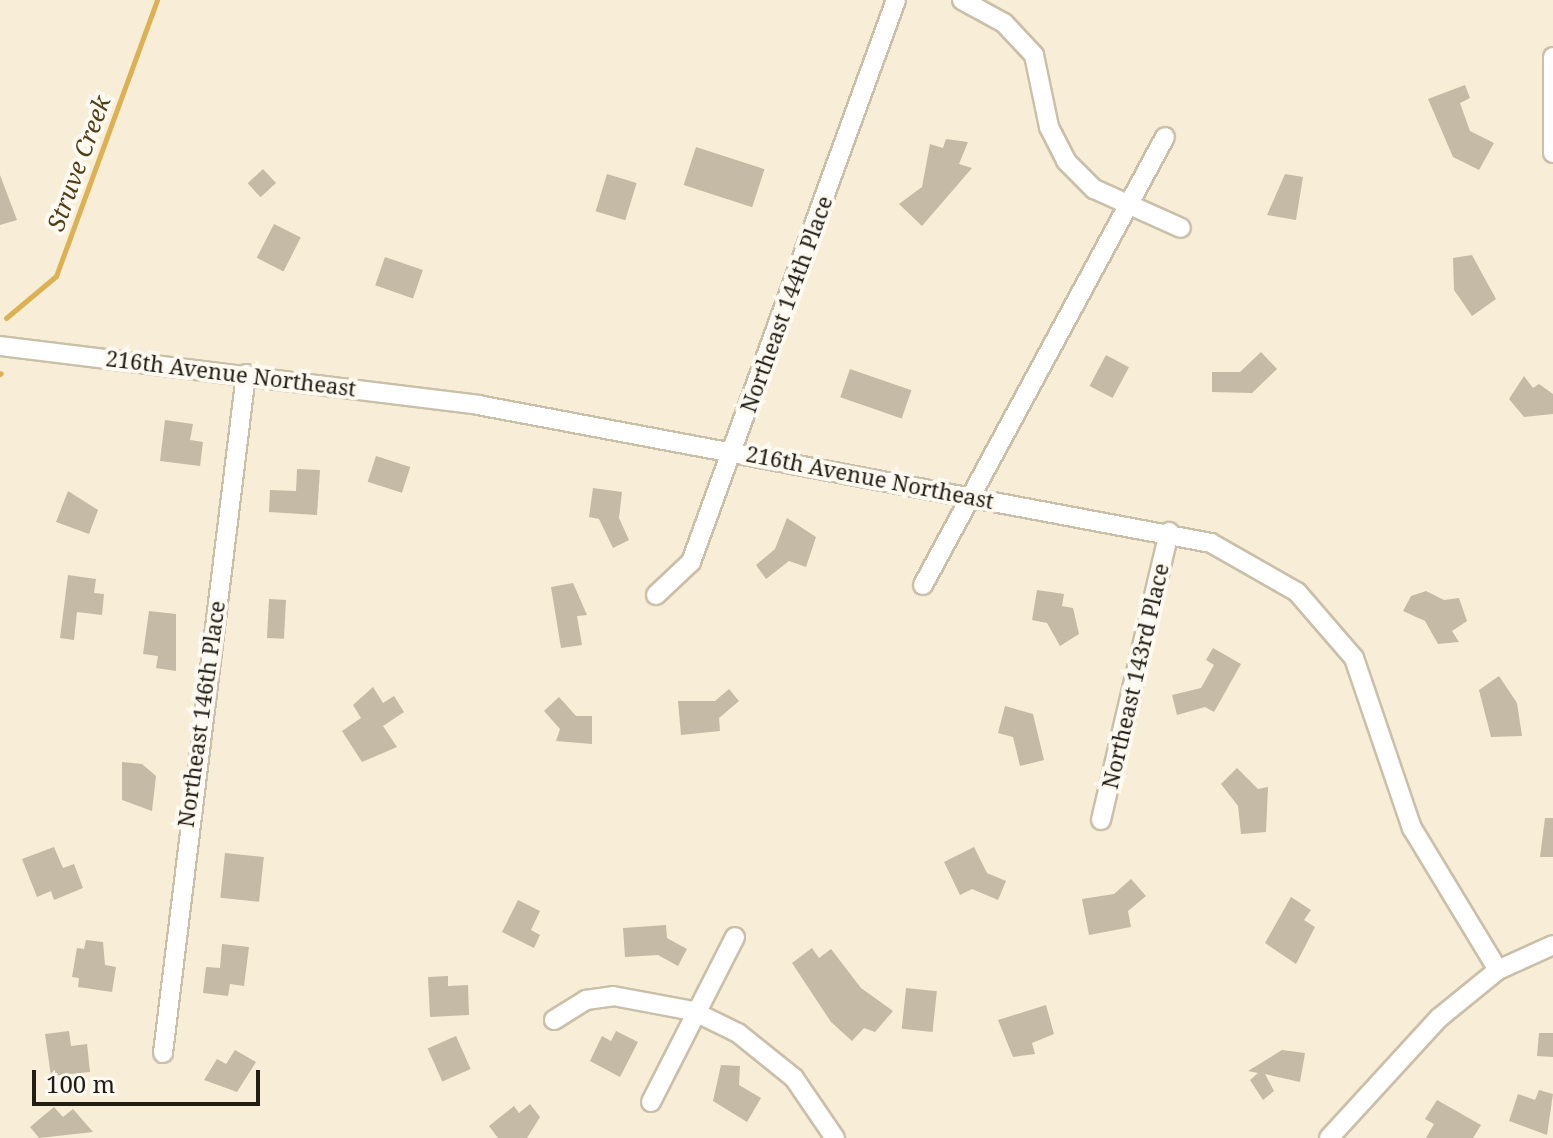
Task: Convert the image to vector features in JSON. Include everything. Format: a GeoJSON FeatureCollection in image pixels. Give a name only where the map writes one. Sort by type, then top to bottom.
{"type":"FeatureCollection","features":[{"type":"Feature","properties":{"kind":"street","name":"Northeast 144th Place"},"geometry":{"type":"LineString","coordinates":[[656,595],[691,562],[896,0]]}},
{"type":"Feature","properties":{"kind":"street"},"geometry":{"type":"LineString","coordinates":[[962,0],[1004,23],[1034,55],[1049,127],[1066,161],[1094,189],[1129,208],[1181,228]]}},
{"type":"Feature","properties":{"kind":"street"},"geometry":{"type":"LineString","coordinates":[[1553,57],[1553,153]]}},
{"type":"Feature","properties":{"kind":"street"},"geometry":{"type":"LineString","coordinates":[[923,585],[1165,137]]}},
{"type":"Feature","properties":{"kind":"street","name":"216th Avenue Northeast"},"geometry":{"type":"LineString","coordinates":[[0,346],[478,405],[1169,532],[1211,543],[1276,576],[1337,634],[1378,712],[1412,828],[1498,970]]}},
{"type":"Feature","properties":{"kind":"street","name":"Northeast 146th Place"},"geometry":{"type":"LineString","coordinates":[[163,1053],[246,374]]}},
{"type":"Feature","properties":{"kind":"street","name":"Northeast 143rd Place"},"geometry":{"type":"LineString","coordinates":[[1101,820],[1169,532]]}},
{"type":"Feature","properties":{"kind":"street"},"geometry":{"type":"LineString","coordinates":[[651,1102],[735,937]]}},
{"type":"Feature","properties":{"kind":"street"},"geometry":{"type":"LineString","coordinates":[[1329,1138],[1439,1018],[1498,970],[1553,945]]}},
{"type":"Feature","properties":{"kind":"street"},"geometry":{"type":"LineString","coordinates":[[554,1020],[586,1000],[613,996],[697,1013],[738,1033],[794,1078],[835,1138]]}},
{"type":"Feature","properties":{"kind":"building"},"geometry":{"type":"Polygon","coordinates":[[[1465,85],[1470,98],[1460,103],[1470,131],[1494,143],[1479,170],[1453,157],[1428,99],[1465,85]]]}},
{"type":"Feature","properties":{"kind":"building"},"geometry":{"type":"Polygon","coordinates":[[[946,139],[968,142],[959,164],[972,168],[922,226],[899,204],[922,187],[930,144],[943,148],[946,139]]]}},
{"type":"Feature","properties":{"kind":"building"},"geometry":{"type":"Polygon","coordinates":[[[696,147],[764,169],[752,207],[684,185],[696,147]]]}},
{"type":"Feature","properties":{"kind":"building"},"geometry":{"type":"Polygon","coordinates":[[[263,169],[276,183],[261,197],[248,183],[263,169]]]}},
{"type":"Feature","properties":{"kind":"building"},"geometry":{"type":"Polygon","coordinates":[[[607,174],[637,183],[625,220],[596,211],[607,174]]]}},
{"type":"Feature","properties":{"kind":"building"},"geometry":{"type":"Polygon","coordinates":[[[1285,174],[1303,177],[1296,220],[1267,215],[1285,174]]]}},
{"type":"Feature","properties":{"kind":"building"},"geometry":{"type":"Polygon","coordinates":[[[0,175],[17,220],[0,225],[0,175]]]}},
{"type":"Feature","properties":{"kind":"building"},"geometry":{"type":"Polygon","coordinates":[[[274,224],[301,238],[283,271],[257,258],[274,224]]]}},
{"type":"Feature","properties":{"kind":"building"},"geometry":{"type":"Polygon","coordinates":[[[1472,255],[1496,299],[1472,316],[1454,290],[1453,258],[1472,255]]]}},
{"type":"Feature","properties":{"kind":"building"},"geometry":{"type":"Polygon","coordinates":[[[385,257],[423,270],[413,298],[375,285],[385,257]]]}},
{"type":"Feature","properties":{"kind":"building"},"geometry":{"type":"Polygon","coordinates":[[[1261,352],[1277,369],[1252,393],[1212,392],[1212,372],[1240,372],[1261,352]]]}},
{"type":"Feature","properties":{"kind":"building"},"geometry":{"type":"Polygon","coordinates":[[[1106,355],[1129,367],[1113,398],[1090,386],[1106,355]]]}},
{"type":"Feature","properties":{"kind":"building"},"geometry":{"type":"Polygon","coordinates":[[[850,369],[911,390],[902,419],[840,397],[850,369]]]}},
{"type":"Feature","properties":{"kind":"building"},"geometry":{"type":"Polygon","coordinates":[[[1524,376],[1533,388],[1539,384],[1553,394],[1553,414],[1524,417],[1509,399],[1524,376]]]}},
{"type":"Feature","properties":{"kind":"building"},"geometry":{"type":"Polygon","coordinates":[[[165,420],[193,424],[190,440],[203,442],[200,466],[160,461],[165,420]]]}},
{"type":"Feature","properties":{"kind":"building"},"geometry":{"type":"Polygon","coordinates":[[[376,456],[410,467],[402,493],[368,482],[376,456]]]}},
{"type":"Feature","properties":{"kind":"building"},"geometry":{"type":"Polygon","coordinates":[[[297,469],[320,470],[317,515],[269,512],[270,490],[296,491],[297,469]]]}},
{"type":"Feature","properties":{"kind":"building"},"geometry":{"type":"Polygon","coordinates":[[[593,488],[622,492],[619,518],[629,540],[613,548],[599,519],[589,517],[593,488]]]}},
{"type":"Feature","properties":{"kind":"building"},"geometry":{"type":"Polygon","coordinates":[[[68,491],[98,510],[89,534],[56,522],[68,491]]]}},
{"type":"Feature","properties":{"kind":"building"},"geometry":{"type":"Polygon","coordinates":[[[787,518],[816,537],[806,567],[789,561],[766,579],[756,565],[775,549],[787,518]]]}},
{"type":"Feature","properties":{"kind":"building"},"geometry":{"type":"Polygon","coordinates":[[[68,575],[96,579],[94,593],[104,594],[102,615],[77,612],[74,640],[60,638],[68,575]]]}},
{"type":"Feature","properties":{"kind":"building"},"geometry":{"type":"Polygon","coordinates":[[[573,583],[587,615],[577,616],[582,645],[561,648],[551,587],[573,583]]]}},
{"type":"Feature","properties":{"kind":"building"},"geometry":{"type":"Polygon","coordinates":[[[1037,590],[1064,594],[1062,606],[1073,608],[1079,634],[1060,646],[1047,623],[1032,620],[1037,590]]]}},
{"type":"Feature","properties":{"kind":"building"},"geometry":{"type":"Polygon","coordinates":[[[1426,591],[1444,600],[1459,598],[1467,621],[1452,631],[1459,642],[1438,644],[1425,621],[1403,611],[1411,596],[1426,591]]]}},
{"type":"Feature","properties":{"kind":"building"},"geometry":{"type":"Polygon","coordinates":[[[269,599],[286,600],[284,639],[267,638],[269,599]]]}},
{"type":"Feature","properties":{"kind":"building"},"geometry":{"type":"Polygon","coordinates":[[[149,611],[176,614],[176,671],[156,668],[158,656],[143,654],[149,611]]]}},
{"type":"Feature","properties":{"kind":"building"},"geometry":{"type":"Polygon","coordinates":[[[1213,648],[1241,664],[1214,712],[1205,707],[1177,715],[1172,695],[1201,688],[1214,665],[1206,660],[1213,648]]]}},
{"type":"Feature","properties":{"kind":"building"},"geometry":{"type":"Polygon","coordinates":[[[1499,676],[1517,703],[1522,736],[1491,737],[1479,690],[1499,676]]]}},
{"type":"Feature","properties":{"kind":"building"},"geometry":{"type":"Polygon","coordinates":[[[373,687],[383,703],[394,696],[404,712],[383,726],[397,747],[362,762],[342,731],[361,718],[353,705],[373,687]]]}},
{"type":"Feature","properties":{"kind":"building"},"geometry":{"type":"Polygon","coordinates":[[[729,689],[739,701],[719,718],[720,731],[681,735],[678,701],[715,701],[729,689]]]}},
{"type":"Feature","properties":{"kind":"building"},"geometry":{"type":"Polygon","coordinates":[[[559,697],[576,716],[592,716],[592,744],[556,741],[560,729],[544,711],[559,697]]]}},
{"type":"Feature","properties":{"kind":"building"},"geometry":{"type":"Polygon","coordinates":[[[1005,706],[1033,714],[1044,760],[1020,766],[1013,737],[998,733],[1005,706]]]}},
{"type":"Feature","properties":{"kind":"building"},"geometry":{"type":"Polygon","coordinates":[[[122,762],[142,764],[156,776],[152,811],[122,800],[122,762]]]}},
{"type":"Feature","properties":{"kind":"building"},"geometry":{"type":"Polygon","coordinates":[[[1237,768],[1258,789],[1268,787],[1266,832],[1241,834],[1238,806],[1221,784],[1237,768]]]}},
{"type":"Feature","properties":{"kind":"building"},"geometry":{"type":"Polygon","coordinates":[[[1545,818],[1553,818],[1553,857],[1540,857],[1545,818]]]}},
{"type":"Feature","properties":{"kind":"building"},"geometry":{"type":"Polygon","coordinates":[[[54,847],[63,868],[74,864],[83,888],[54,900],[51,891],[37,897],[22,859],[54,847]]]}},
{"type":"Feature","properties":{"kind":"building"},"geometry":{"type":"Polygon","coordinates":[[[974,847],[987,873],[1006,881],[998,900],[972,889],[960,895],[944,862],[974,847]]]}},
{"type":"Feature","properties":{"kind":"building"},"geometry":{"type":"Polygon","coordinates":[[[225,853],[264,857],[259,902],[220,898],[225,853]]]}},
{"type":"Feature","properties":{"kind":"building"},"geometry":{"type":"Polygon","coordinates":[[[1131,879],[1146,896],[1128,911],[1131,927],[1089,935],[1082,899],[1114,894],[1131,879]]]}},
{"type":"Feature","properties":{"kind":"building"},"geometry":{"type":"Polygon","coordinates":[[[1291,897],[1311,910],[1304,920],[1315,927],[1296,964],[1265,943],[1291,897]]]}},
{"type":"Feature","properties":{"kind":"building"},"geometry":{"type":"Polygon","coordinates":[[[518,900],[540,911],[531,930],[540,935],[534,948],[502,932],[518,900]]]}},
{"type":"Feature","properties":{"kind":"building"},"geometry":{"type":"Polygon","coordinates":[[[666,925],[667,938],[687,949],[678,966],[658,955],[625,957],[623,928],[666,925]]]}},
{"type":"Feature","properties":{"kind":"building"},"geometry":{"type":"Polygon","coordinates":[[[86,940],[103,942],[105,965],[116,967],[112,992],[78,987],[79,978],[72,977],[77,948],[84,949],[86,940]]]}},
{"type":"Feature","properties":{"kind":"building"},"geometry":{"type":"Polygon","coordinates":[[[222,944],[249,947],[244,986],[230,984],[228,996],[203,993],[206,967],[220,968],[222,944]]]}},
{"type":"Feature","properties":{"kind":"building"},"geometry":{"type":"Polygon","coordinates":[[[812,948],[819,958],[831,949],[861,988],[893,1011],[875,1032],[864,1028],[852,1041],[831,1022],[792,963],[812,948]]]}},
{"type":"Feature","properties":{"kind":"building"},"geometry":{"type":"Polygon","coordinates":[[[448,976],[448,986],[468,985],[469,1015],[430,1017],[428,977],[448,976]]]}},
{"type":"Feature","properties":{"kind":"building"},"geometry":{"type":"Polygon","coordinates":[[[906,988],[937,991],[933,1032],[902,1029],[906,988]]]}},
{"type":"Feature","properties":{"kind":"building"},"geometry":{"type":"Polygon","coordinates":[[[1046,1005],[1054,1034],[1032,1043],[1035,1054],[1013,1057],[998,1020],[1046,1005]]]}},
{"type":"Feature","properties":{"kind":"building"},"geometry":{"type":"Polygon","coordinates":[[[69,1031],[71,1046],[87,1044],[90,1072],[51,1076],[45,1034],[69,1031]]]}},
{"type":"Feature","properties":{"kind":"building"},"geometry":{"type":"Polygon","coordinates":[[[616,1031],[638,1042],[620,1077],[590,1061],[602,1036],[611,1041],[616,1031]]]}},
{"type":"Feature","properties":{"kind":"building"},"geometry":{"type":"Polygon","coordinates":[[[1539,1033],[1553,1033],[1553,1057],[1537,1056],[1539,1033]]]}},
{"type":"Feature","properties":{"kind":"building"},"geometry":{"type":"Polygon","coordinates":[[[456,1036],[471,1069],[442,1081],[428,1049],[456,1036]]]}},
{"type":"Feature","properties":{"kind":"building"},"geometry":{"type":"Polygon","coordinates":[[[235,1050],[256,1062],[237,1092],[204,1080],[217,1059],[226,1064],[235,1050]]]}},
{"type":"Feature","properties":{"kind":"building"},"geometry":{"type":"Polygon","coordinates":[[[1282,1050],[1305,1053],[1300,1082],[1265,1074],[1274,1091],[1263,1100],[1250,1080],[1258,1073],[1248,1071],[1282,1050]]]}},
{"type":"Feature","properties":{"kind":"building"},"geometry":{"type":"Polygon","coordinates":[[[721,1065],[740,1066],[739,1085],[761,1098],[747,1122],[713,1101],[721,1065]]]}},
{"type":"Feature","properties":{"kind":"building"},"geometry":{"type":"Polygon","coordinates":[[[1539,1090],[1553,1094],[1547,1135],[1509,1121],[1518,1094],[1535,1100],[1539,1090]]]}},
{"type":"Feature","properties":{"kind":"building"},"geometry":{"type":"Polygon","coordinates":[[[1437,1100],[1481,1125],[1473,1138],[1426,1138],[1434,1124],[1425,1119],[1437,1100]]]}},
{"type":"Feature","properties":{"kind":"building"},"geometry":{"type":"Polygon","coordinates":[[[530,1104],[540,1117],[527,1138],[498,1138],[489,1126],[514,1106],[519,1113],[530,1104]]]}},
{"type":"Feature","properties":{"kind":"building"},"geometry":{"type":"Polygon","coordinates":[[[54,1107],[63,1117],[73,1109],[93,1132],[39,1138],[30,1127],[54,1107]]]}},
{"type":"Feature","properties":{"kind":"waterway","name":"Struve Creek"},"geometry":{"type":"LineString","coordinates":[[6,318],[56,276],[157,0]]}}]}
